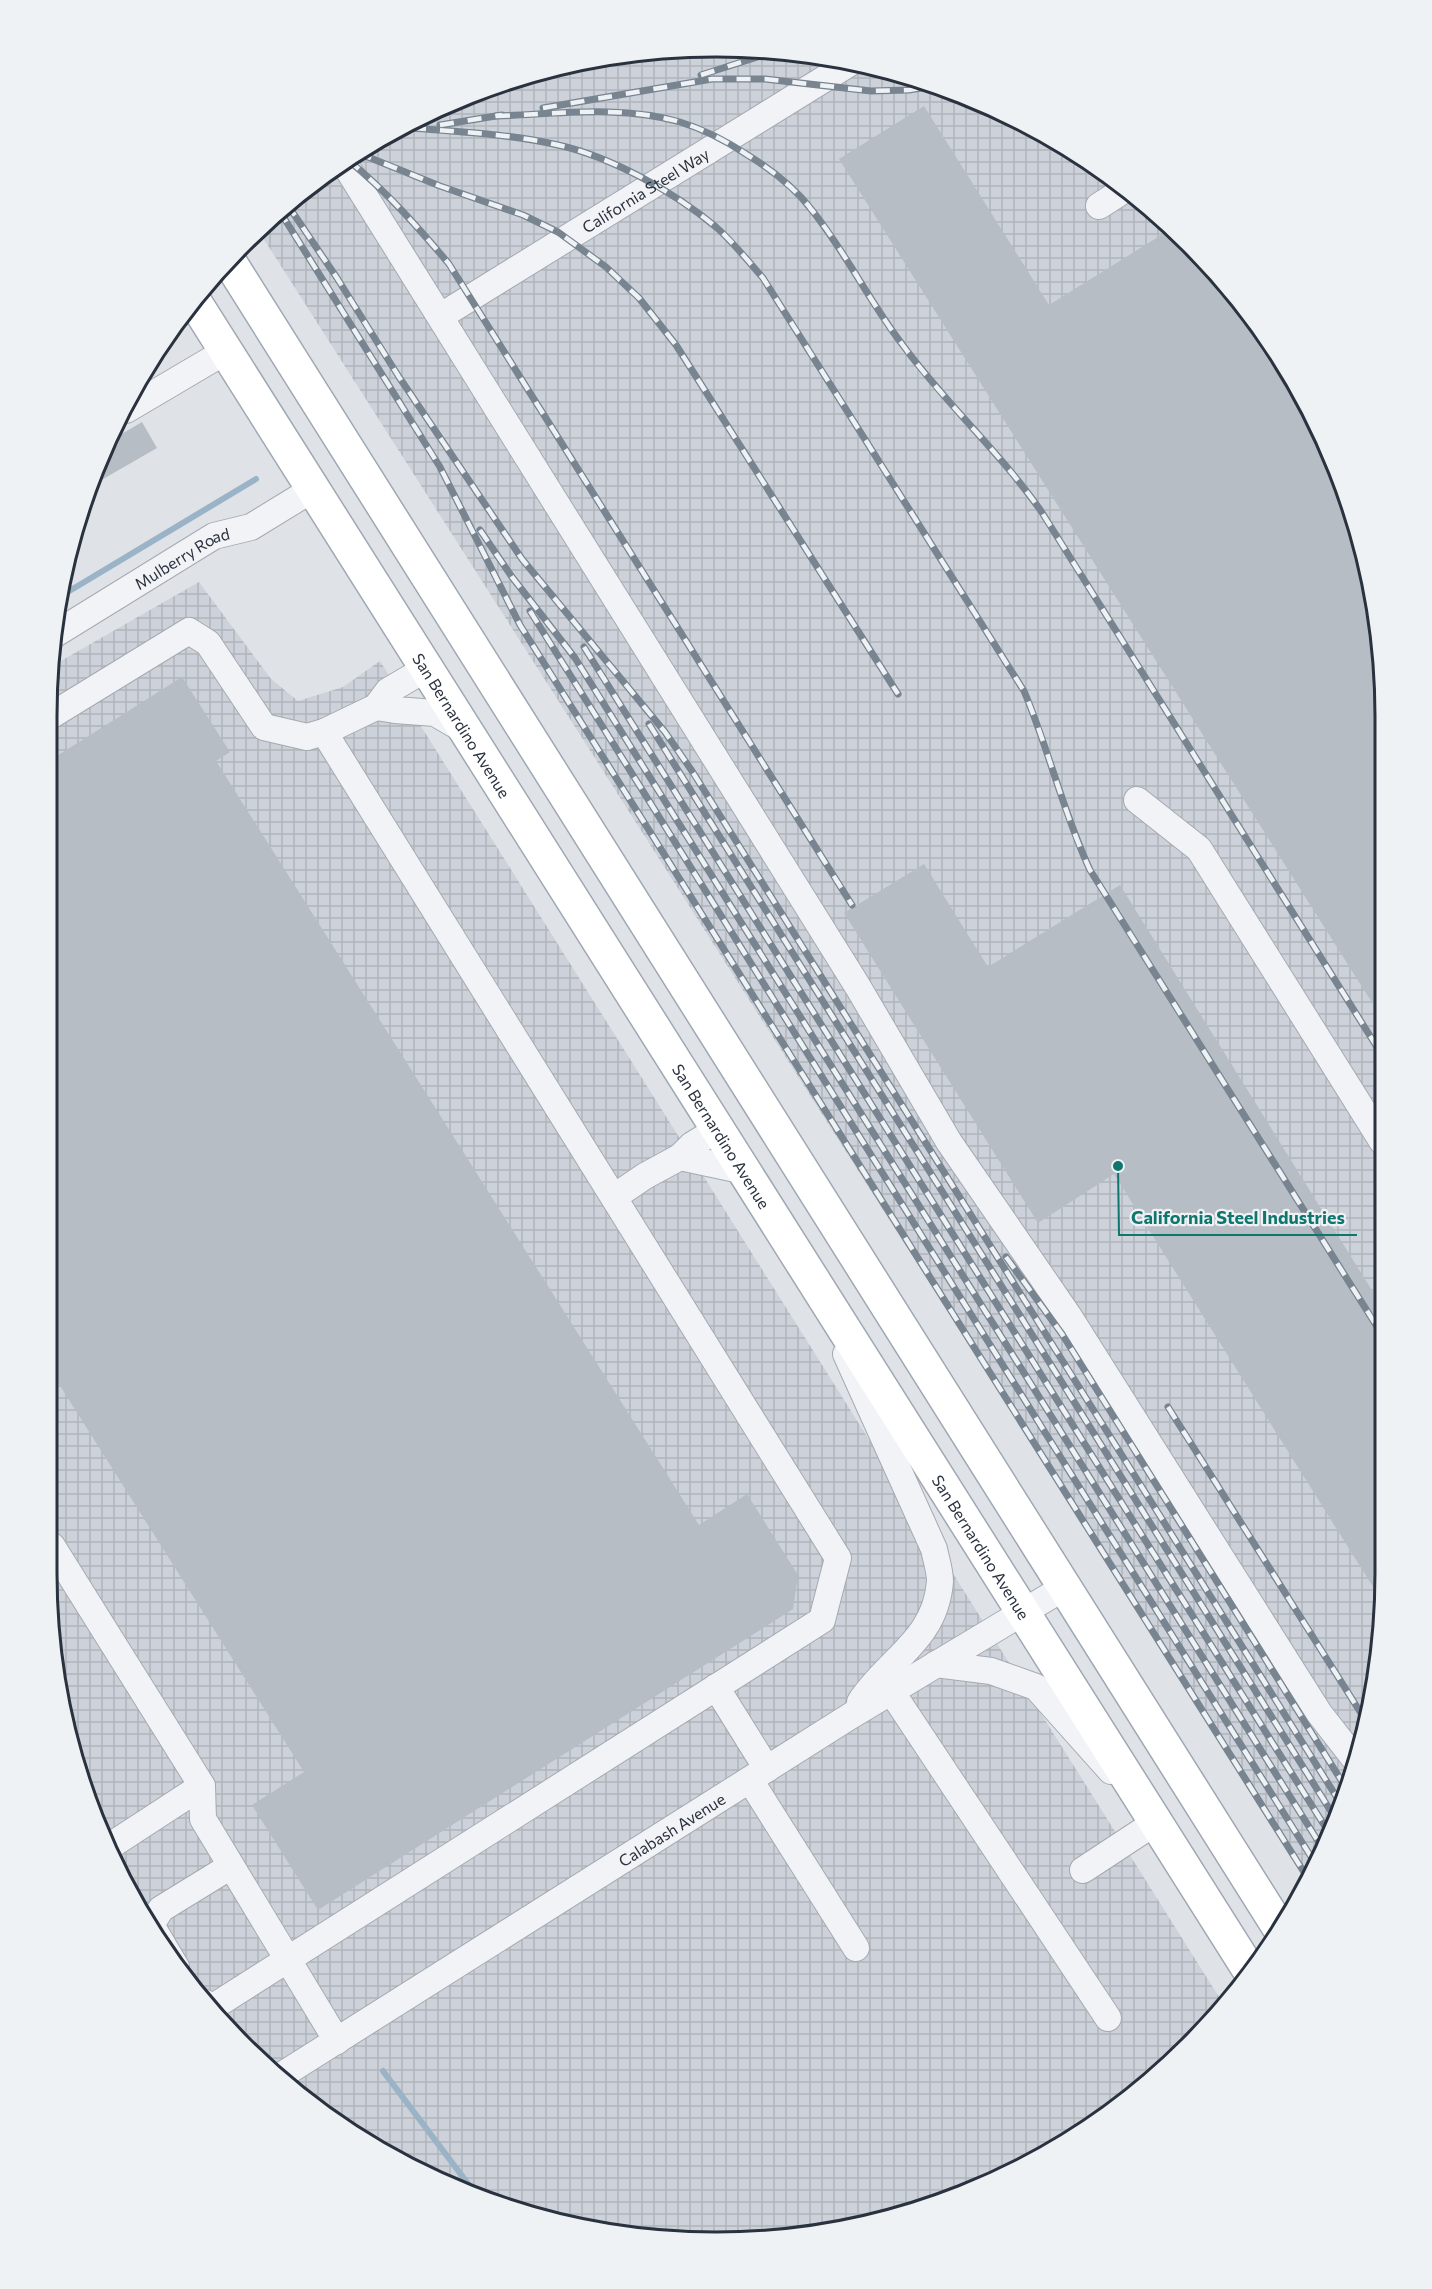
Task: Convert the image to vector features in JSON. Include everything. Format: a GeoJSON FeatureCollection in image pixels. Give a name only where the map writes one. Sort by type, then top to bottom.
{"type":"FeatureCollection","features":[{"type":"Feature","properties":{"kind":"main road"},"geometry":{"type":"LineString","coordinates":[[233,268],[1275,1922]]}},
{"type":"Feature","properties":{"kind":"main road","name":"San Bernardino Avenue"},"geometry":{"type":"LineString","coordinates":[[199,308],[1246,1965]]}},
{"type":"Feature","properties":{"kind":"main road"},"geometry":{"type":"LineString","coordinates":[[427,668],[462,675],[479,693],[576,848],[645,921]]}},
{"type":"Feature","properties":{"kind":"main road"},"geometry":{"type":"LineString","coordinates":[[718,1129],[767,1150],[867,1305],[941,1392]]}},
{"type":"Feature","properties":{"kind":"street","name":"California Steel Way"},"geometry":{"type":"LineString","coordinates":[[441,316],[840,69]]}},
{"type":"Feature","properties":{"kind":"street"},"geometry":{"type":"LineString","coordinates":[[348,169],[858,987],[949,1142],[1068,1315],[1319,1713],[1350,1753]]}},
{"type":"Feature","properties":{"kind":"street"},"geometry":{"type":"LineString","coordinates":[[1099,206],[1118,194]]}},
{"type":"Feature","properties":{"kind":"street"},"geometry":{"type":"LineString","coordinates":[[136,404],[226,351]]}},
{"type":"Feature","properties":{"kind":"street","name":"Mulberry Road"},"geometry":{"type":"LineString","coordinates":[[63,629],[214,536],[251,527],[313,489]]}},
{"type":"Feature","properties":{"kind":"street"},"geometry":{"type":"LineString","coordinates":[[57,712],[189,631],[208,643],[264,727],[307,737],[324,732],[376,707],[388,691],[427,668]]}},
{"type":"Feature","properties":{"kind":"street"},"geometry":{"type":"LineString","coordinates":[[376,707],[435,713],[466,731]]}},
{"type":"Feature","properties":{"kind":"street"},"geometry":{"type":"LineString","coordinates":[[218,2004],[822,1620],[838,1558],[324,732]]}},
{"type":"Feature","properties":{"kind":"street"},"geometry":{"type":"LineString","coordinates":[[1137,800],[1199,849],[1375,1130]]}},
{"type":"Feature","properties":{"kind":"street"},"geometry":{"type":"LineString","coordinates":[[614,1197],[645,1176],[680,1157],[692,1145],[718,1129]]}},
{"type":"Feature","properties":{"kind":"street"},"geometry":{"type":"LineString","coordinates":[[680,1157],[745,1171]]}},
{"type":"Feature","properties":{"kind":"street"},"geometry":{"type":"LineString","coordinates":[[808,1271],[934,1549],[940,1580],[933,1611],[919,1639],[869,1689],[852,1715]]}},
{"type":"Feature","properties":{"kind":"street"},"geometry":{"type":"LineString","coordinates":[[57,1554],[202,1786],[203,1819],[337,2041]]}},
{"type":"Feature","properties":{"kind":"street","name":"Calabash Avenue"},"geometry":{"type":"LineString","coordinates":[[286,2072],[852,1715],[1065,1587]]}},
{"type":"Feature","properties":{"kind":"street"},"geometry":{"type":"LineString","coordinates":[[936,1664],[991,1671],[1036,1687],[1156,1822],[1083,1870]]}},
{"type":"Feature","properties":{"kind":"street"},"geometry":{"type":"LineString","coordinates":[[716,1687],[758,1775],[856,1948]]}},
{"type":"Feature","properties":{"kind":"street"},"geometry":{"type":"LineString","coordinates":[[891,1691],[1108,2018]]}},
{"type":"Feature","properties":{"kind":"street"},"geometry":{"type":"LineString","coordinates":[[115,1843],[202,1786]]}},
{"type":"Feature","properties":{"kind":"street"},"geometry":{"type":"LineString","coordinates":[[155,1918],[161,1908],[231,1866]]}},
{"type":"Feature","properties":{"kind":"shaded area"},"geometry":{"type":"Polygon","coordinates":[[[673,58],[759,58],[802,63],[887,79],[928,92],[968,107],[1046,145],[1117,193],[1151,221],[1182,250],[1239,315],[1287,386],[1307,425],[1325,464],[1353,545],[1362,587],[1374,673],[1375,1573],[1374,1616],[1369,1659],[1353,1744],[1325,1825],[1304,1870],[263,238],[315,193],[350,168],[425,125],[464,107],[545,79],[587,70],[673,58]]]}},
{"type":"Feature","properties":{"kind":"shaded area"},"geometry":{"type":"Polygon","coordinates":[[[199,582],[271,679],[298,701],[343,687],[380,661],[1219,1998],[1182,2039],[1117,2096],[1045,2144],[1007,2164],[968,2182],[887,2210],[845,2219],[759,2231],[673,2231],[630,2226],[545,2210],[504,2197],[464,2182],[386,2144],[315,2096],[281,2068],[250,2039],[193,1974],[145,1903],[107,1825],[79,1744],[70,1702],[58,1616],[57,716],[59,662],[199,582]]]}},
{"type":"Feature","properties":{"kind":"building"},"geometry":{"type":"Polygon","coordinates":[[[924,106],[1049,305],[1164,233],[1211,281],[1239,315],[1287,386],[1325,464],[1340,504],[1353,545],[1369,630],[1374,673],[1375,716],[1375,1007],[839,159],[924,106]]]}},
{"type":"Feature","properties":{"kind":"building"},"geometry":{"type":"Polygon","coordinates":[[[142,422],[157,448],[101,480],[107,464],[121,435],[142,422]]]}},
{"type":"Feature","properties":{"kind":"building"},"geometry":{"type":"Polygon","coordinates":[[[182,677],[230,752],[216,761],[699,1525],[747,1494],[798,1575],[793,1609],[318,1910],[252,1805],[304,1772],[57,1381],[57,756],[182,677]]]}},
{"type":"Feature","properties":{"kind":"building"},"geometry":{"type":"Polygon","coordinates":[[[924,864],[988,967],[1120,885],[1375,1295],[1375,1589],[1114,1174],[1038,1223],[844,913],[924,864]]]}},
{"type":"Feature","properties":{"kind":"waterway"},"geometry":{"type":"LineString","coordinates":[[69,591],[256,479]]}},
{"type":"Feature","properties":{"kind":"waterway"},"geometry":{"type":"LineString","coordinates":[[383,2071],[468,2183]]}},
{"type":"Feature","properties":{"kind":"railway"},"geometry":{"type":"LineString","coordinates":[[701,75],[754,58]]}},
{"type":"Feature","properties":{"kind":"railway"},"geometry":{"type":"LineString","coordinates":[[543,108],[712,79],[765,79],[871,91],[917,89]]}},
{"type":"Feature","properties":{"kind":"railway"},"geometry":{"type":"LineString","coordinates":[[496,116],[612,112],[680,122],[714,136],[755,159],[797,193],[835,242],[902,344],[936,387],[1008,468],[1041,511],[1375,1044]]}},
{"type":"Feature","properties":{"kind":"railway"},"geometry":{"type":"LineString","coordinates":[[440,125],[502,115]]}},
{"type":"Feature","properties":{"kind":"railway"},"geometry":{"type":"LineString","coordinates":[[418,129],[522,138],[579,151],[621,167],[662,189],[716,227],[763,278],[1024,691],[1090,870],[1375,1323]]}},
{"type":"Feature","properties":{"kind":"railway"},"geometry":{"type":"LineString","coordinates":[[368,157],[440,186],[523,215],[558,232],[606,267],[639,298],[676,345],[898,694]]}},
{"type":"Feature","properties":{"kind":"railway"},"geometry":{"type":"LineString","coordinates":[[354,165],[401,210],[449,264],[852,905]]}},
{"type":"Feature","properties":{"kind":"railway"},"geometry":{"type":"LineString","coordinates":[[292,212],[399,377],[522,559],[665,732],[692,771],[1336,1796]]}},
{"type":"Feature","properties":{"kind":"railway"},"geometry":{"type":"LineString","coordinates":[[284,218],[440,467],[520,625],[1303,1871]]}},
{"type":"Feature","properties":{"kind":"railway"},"geometry":{"type":"LineString","coordinates":[[480,530],[512,577],[575,658],[1318,1841]]}},
{"type":"Feature","properties":{"kind":"railway"},"geometry":{"type":"LineString","coordinates":[[530,611],[1311,1856]]}},
{"type":"Feature","properties":{"kind":"railway"},"geometry":{"type":"LineString","coordinates":[[584,647],[1325,1826]]}},
{"type":"Feature","properties":{"kind":"railway"},"geometry":{"type":"LineString","coordinates":[[649,724],[1330,1811]]}},
{"type":"Feature","properties":{"kind":"railway"},"geometry":{"type":"LineString","coordinates":[[1006,1257],[1062,1334],[1341,1781]]}},
{"type":"Feature","properties":{"kind":"railway"},"geometry":{"type":"LineString","coordinates":[[1168,1407],[1360,1712]]}},
{"type":"Feature","properties":{"kind":"place","name":"California Steel Industries"},"geometry":{"type":"Point","coordinates":[1118,1166]}}]}
